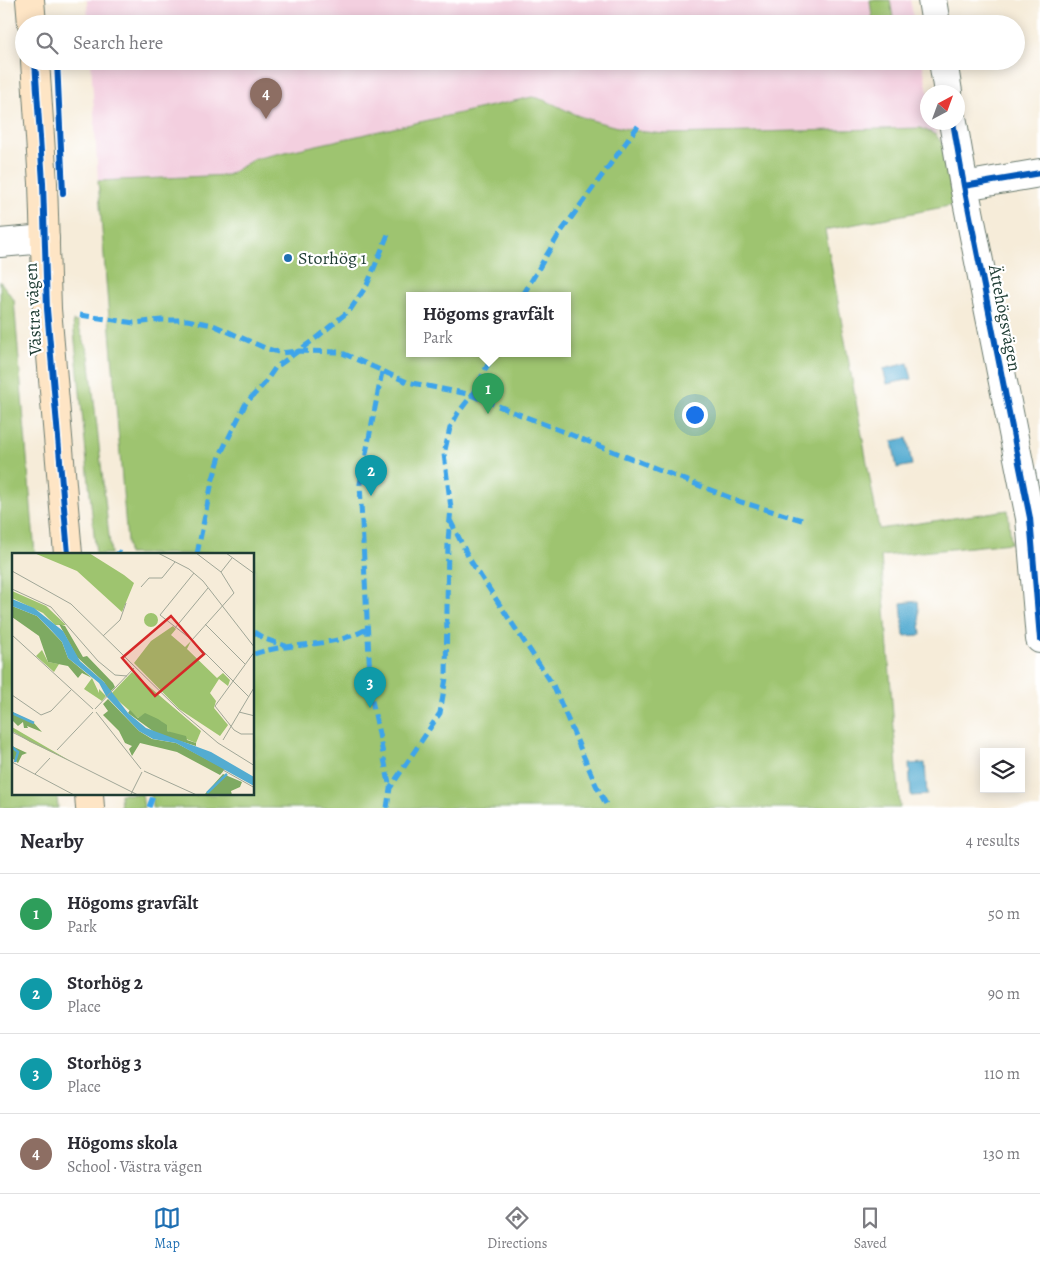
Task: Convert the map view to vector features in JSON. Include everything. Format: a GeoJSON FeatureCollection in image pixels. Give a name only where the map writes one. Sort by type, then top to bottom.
{"type":"FeatureCollection","features":[{"type":"Feature","properties":{"kind":"street"},"geometry":{"type":"LineString","coordinates":[[30,0],[31,15]]}},
{"type":"Feature","properties":{"kind":"street"},"geometry":{"type":"LineString","coordinates":[[932,0],[934,15]]}},
{"type":"Feature","properties":{"kind":"street","name":"Västra vägen"},"geometry":{"type":"LineString","coordinates":[[35,70],[45,239],[47,309],[68,553]]}},
{"type":"Feature","properties":{"kind":"street"},"geometry":{"type":"LineString","coordinates":[[944,70],[947,85]]}},
{"type":"Feature","properties":{"kind":"street","name":"Ättehögsvägen"},"geometry":{"type":"LineString","coordinates":[[954,130],[964,186],[1035,517],[1040,639]]}},
{"type":"Feature","properties":{"kind":"street"},"geometry":{"type":"LineString","coordinates":[[964,186],[1040,173]]}},
{"type":"Feature","properties":{"kind":"street"},"geometry":{"type":"LineString","coordinates":[[0,243],[45,239]]}},
{"type":"Feature","properties":{"kind":"shaded area"},"geometry":{"type":"Polygon","coordinates":[[[87,0],[910,0],[913,15],[88,15],[87,0]]]}},
{"type":"Feature","properties":{"kind":"shaded area"},"geometry":{"type":"Polygon","coordinates":[[[92,70],[924,70],[927,85],[920,85],[920,128],[667,134],[638,132],[612,127],[577,115],[545,99],[532,97],[254,159],[228,175],[98,181],[92,70]]]}},
{"type":"Feature","properties":{"kind":"shaded area"},"geometry":{"type":"Polygon","coordinates":[[[925,130],[935,130],[936,135],[925,130]]]}},
{"type":"Feature","properties":{"kind":"green space"},"geometry":{"type":"Polygon","coordinates":[[[870,0],[890,0],[892,15],[872,15],[870,0]]]}},
{"type":"Feature","properties":{"kind":"green space"},"geometry":{"type":"Polygon","coordinates":[[[532,97],[545,100],[590,120],[644,132],[667,134],[920,128],[920,130],[925,130],[936,135],[943,145],[954,205],[825,230],[879,529],[1008,510],[1011,543],[881,556],[900,808],[152,808],[151,796],[255,796],[255,553],[128,553],[98,181],[228,175],[254,159],[532,97]]]}},
{"type":"Feature","properties":{"kind":"green space"},"geometry":{"type":"Polygon","coordinates":[[[0,281],[14,300],[35,553],[12,553],[12,796],[57,796],[58,808],[0,808],[0,281]]]}},
{"type":"Feature","properties":{"kind":"green space"},"geometry":{"type":"Polygon","coordinates":[[[73,321],[77,322],[89,355],[111,553],[96,553],[73,321]]]}},
{"type":"Feature","properties":{"kind":"green space"},"geometry":{"type":"Polygon","coordinates":[[[120,796],[142,796],[144,808],[121,808],[120,796]]]}},
{"type":"Feature","properties":{"kind":"water"},"geometry":{"type":"Polygon","coordinates":[[[908,363],[912,379],[887,384],[883,369],[908,363]]]}},
{"type":"Feature","properties":{"kind":"water"},"geometry":{"type":"Polygon","coordinates":[[[907,438],[912,465],[897,468],[892,441],[907,438]]]}},
{"type":"Feature","properties":{"kind":"water"},"geometry":{"type":"Polygon","coordinates":[[[918,601],[921,635],[904,636],[901,603],[918,601]]]}},
{"type":"Feature","properties":{"kind":"water"},"geometry":{"type":"Polygon","coordinates":[[[925,763],[927,795],[911,796],[909,764],[925,763]]]}},
{"type":"Feature","properties":{"kind":"marked path"},"geometry":{"type":"LineString","coordinates":[[525,292],[558,236],[638,126]]}},
{"type":"Feature","properties":{"kind":"marked path"},"geometry":{"type":"LineString","coordinates":[[197,553],[212,482],[221,453],[246,403],[264,384],[275,368],[350,310],[367,285],[389,232]]}},
{"type":"Feature","properties":{"kind":"marked path"},"geometry":{"type":"LineString","coordinates":[[80,315],[134,323],[187,320],[213,325],[281,353],[297,351],[340,352],[407,382],[468,394],[741,502],[802,520]]}},
{"type":"Feature","properties":{"kind":"marked path"},"geometry":{"type":"LineString","coordinates":[[387,808],[390,788],[440,713],[446,678],[448,540],[451,508],[444,454],[450,428],[458,413],[472,395],[492,357]]}},
{"type":"Feature","properties":{"kind":"marked path"},"geometry":{"type":"LineString","coordinates":[[382,372],[360,484],[371,695],[390,788]]}},
{"type":"Feature","properties":{"kind":"marked path"},"geometry":{"type":"LineString","coordinates":[[450,520],[470,560],[553,685],[596,785],[608,808]]}},
{"type":"Feature","properties":{"kind":"marked path"},"geometry":{"type":"LineString","coordinates":[[255,654],[283,647],[341,639],[355,635],[368,628]]}},
{"type":"Feature","properties":{"kind":"marked path"},"geometry":{"type":"LineString","coordinates":[[255,633],[265,639],[286,646]]}},
{"type":"Feature","properties":{"kind":"marked path"},"geometry":{"type":"LineString","coordinates":[[149,807],[153,796]]}},
{"type":"Feature","properties":{"kind":"cycle path"},"geometry":{"type":"LineString","coordinates":[[36,70],[43,183],[47,309],[68,553]]}},
{"type":"Feature","properties":{"kind":"cycle path"},"geometry":{"type":"LineString","coordinates":[[57,70],[63,193]]}},
{"type":"Feature","properties":{"kind":"cycle path"},"geometry":{"type":"LineString","coordinates":[[954,130],[1030,518],[1040,639]]}},
{"type":"Feature","properties":{"kind":"cycle path"},"geometry":{"type":"LineString","coordinates":[[964,186],[1040,173]]}},
{"type":"Feature","properties":{"kind":"place","name":"Högoms skola"},"geometry":{"type":"Point","coordinates":[266,119]}},
{"type":"Feature","properties":{"kind":"place","name":"Storhög 1"},"geometry":{"type":"Point","coordinates":[288,258]}},
{"type":"Feature","properties":{"kind":"place","name":"Högoms gravfält"},"geometry":{"type":"Point","coordinates":[488,414]}},
{"type":"Feature","properties":{"kind":"place","name":"Storhög 2"},"geometry":{"type":"Point","coordinates":[371,496]}},
{"type":"Feature","properties":{"kind":"place","name":"Storhög 3"},"geometry":{"type":"Point","coordinates":[370,708]}}]}
